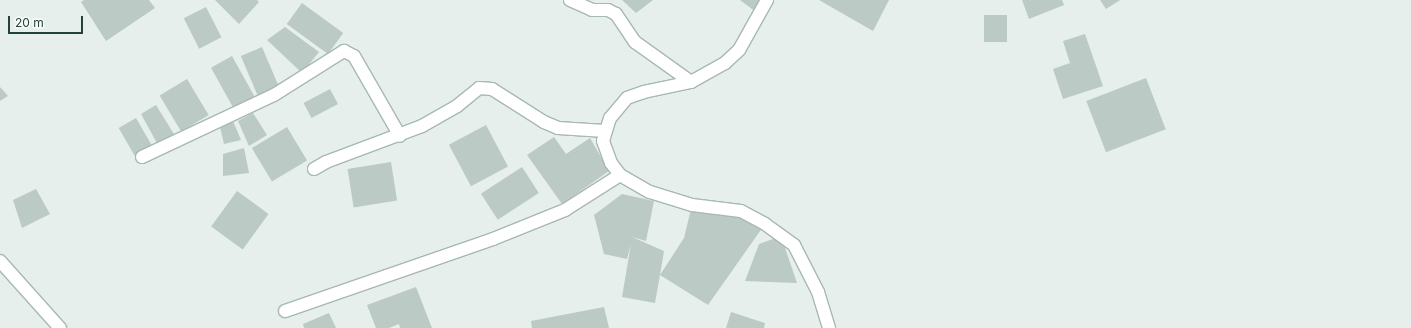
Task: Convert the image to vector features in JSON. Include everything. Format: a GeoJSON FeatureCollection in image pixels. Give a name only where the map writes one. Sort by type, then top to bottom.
{"type":"FeatureCollection","features":[{"type":"Feature","properties":{"kind":"street"},"geometry":{"type":"LineString","coordinates":[[570,0],[592,10],[608,10],[616,14],[635,42],[691,82]]}},
{"type":"Feature","properties":{"kind":"street"},"geometry":{"type":"LineString","coordinates":[[767,0],[739,50],[725,63],[691,82],[644,92],[628,98],[619,106],[605,131],[603,141],[606,152],[620,175],[650,192],[692,205],[741,211],[765,224],[794,245],[818,292],[829,328]]}},
{"type":"Feature","properties":{"kind":"street"},"geometry":{"type":"LineString","coordinates":[[142,157],[274,95],[344,51],[354,56],[400,136]]}},
{"type":"Feature","properties":{"kind":"street"},"geometry":{"type":"LineString","coordinates":[[314,169],[341,156],[400,136],[448,112],[475,91],[485,88],[492,89],[544,122],[558,128],[605,131]]}},
{"type":"Feature","properties":{"kind":"street"},"geometry":{"type":"LineString","coordinates":[[285,311],[493,239],[565,210],[620,175]]}},
{"type":"Feature","properties":{"kind":"street"},"geometry":{"type":"LineString","coordinates":[[0,261],[60,328]]}},
{"type":"Feature","properties":{"kind":"building"},"geometry":{"type":"Polygon","coordinates":[[[84,0],[149,0],[155,8],[106,41],[81,2],[84,0]]]}},
{"type":"Feature","properties":{"kind":"building"},"geometry":{"type":"Polygon","coordinates":[[[215,0],[257,0],[259,2],[239,24],[215,0]]]}},
{"type":"Feature","properties":{"kind":"building"},"geometry":{"type":"Polygon","coordinates":[[[622,0],[653,0],[636,13],[622,0]]]}},
{"type":"Feature","properties":{"kind":"building"},"geometry":{"type":"Polygon","coordinates":[[[740,0],[763,0],[760,15],[740,0]]]}},
{"type":"Feature","properties":{"kind":"building"},"geometry":{"type":"Polygon","coordinates":[[[819,0],[889,0],[873,31],[819,0]]]}},
{"type":"Feature","properties":{"kind":"building"},"geometry":{"type":"Polygon","coordinates":[[[1022,0],[1062,0],[1064,5],[1029,19],[1022,0]]]}},
{"type":"Feature","properties":{"kind":"building"},"geometry":{"type":"Polygon","coordinates":[[[1100,0],[1120,0],[1106,9],[1100,0]]]}},
{"type":"Feature","properties":{"kind":"building"},"geometry":{"type":"Polygon","coordinates":[[[302,3],[343,33],[328,54],[287,24],[302,3]]]}},
{"type":"Feature","properties":{"kind":"building"},"geometry":{"type":"Polygon","coordinates":[[[206,7],[221,37],[199,49],[184,18],[206,7]]]}},
{"type":"Feature","properties":{"kind":"building"},"geometry":{"type":"Polygon","coordinates":[[[984,15],[1007,15],[1007,42],[984,42],[984,15]]]}},
{"type":"Feature","properties":{"kind":"building"},"geometry":{"type":"Polygon","coordinates":[[[285,27],[319,52],[302,73],[267,40],[285,27]]]}},
{"type":"Feature","properties":{"kind":"building"},"geometry":{"type":"Polygon","coordinates":[[[1085,34],[1103,86],[1063,99],[1053,69],[1070,63],[1063,41],[1085,34]]]}},
{"type":"Feature","properties":{"kind":"building"},"geometry":{"type":"Polygon","coordinates":[[[262,47],[279,87],[258,96],[241,56],[262,47]]]}},
{"type":"Feature","properties":{"kind":"building"},"geometry":{"type":"Polygon","coordinates":[[[232,56],[256,99],[235,110],[211,68],[232,56]]]}},
{"type":"Feature","properties":{"kind":"building"},"geometry":{"type":"Polygon","coordinates":[[[1146,78],[1166,129],[1106,152],[1086,101],[1146,78]]]}},
{"type":"Feature","properties":{"kind":"building"},"geometry":{"type":"Polygon","coordinates":[[[187,79],[209,115],[181,131],[160,95],[187,79]]]}},
{"type":"Feature","properties":{"kind":"building"},"geometry":{"type":"Polygon","coordinates":[[[0,87],[8,96],[0,101],[0,87]]]}},
{"type":"Feature","properties":{"kind":"building"},"geometry":{"type":"Polygon","coordinates":[[[330,89],[338,104],[311,118],[304,103],[330,89]]]}},
{"type":"Feature","properties":{"kind":"building"},"geometry":{"type":"Polygon","coordinates":[[[156,105],[177,139],[158,145],[141,114],[156,105]]]}},
{"type":"Feature","properties":{"kind":"building"},"geometry":{"type":"Polygon","coordinates":[[[253,113],[267,135],[249,146],[238,121],[253,113]]]}},
{"type":"Feature","properties":{"kind":"building"},"geometry":{"type":"Polygon","coordinates":[[[136,118],[153,147],[136,157],[119,128],[136,118]]]}},
{"type":"Feature","properties":{"kind":"building"},"geometry":{"type":"Polygon","coordinates":[[[233,121],[241,140],[224,144],[220,127],[233,121]]]}},
{"type":"Feature","properties":{"kind":"building"},"geometry":{"type":"Polygon","coordinates":[[[486,125],[508,166],[471,186],[449,145],[486,125]]]}},
{"type":"Feature","properties":{"kind":"building"},"geometry":{"type":"Polygon","coordinates":[[[287,127],[307,160],[272,182],[252,148],[287,127]]]}},
{"type":"Feature","properties":{"kind":"building"},"geometry":{"type":"Polygon","coordinates":[[[554,137],[566,154],[590,138],[609,171],[562,204],[527,155],[554,137]]]}},
{"type":"Feature","properties":{"kind":"building"},"geometry":{"type":"Polygon","coordinates":[[[244,148],[249,173],[223,176],[223,154],[244,148]]]}},
{"type":"Feature","properties":{"kind":"building"},"geometry":{"type":"Polygon","coordinates":[[[391,162],[397,201],[354,207],[348,169],[391,162]]]}},
{"type":"Feature","properties":{"kind":"building"},"geometry":{"type":"Polygon","coordinates":[[[522,167],[539,193],[498,220],[481,194],[522,167]]]}},
{"type":"Feature","properties":{"kind":"building"},"geometry":{"type":"Polygon","coordinates":[[[36,189],[50,214],[22,228],[13,200],[36,189]]]}},
{"type":"Feature","properties":{"kind":"building"},"geometry":{"type":"Polygon","coordinates":[[[237,191],[269,214],[243,250],[211,227],[237,191]]]}},
{"type":"Feature","properties":{"kind":"building"},"geometry":{"type":"Polygon","coordinates":[[[622,194],[654,201],[646,241],[632,237],[664,251],[655,303],[622,297],[631,244],[627,259],[604,254],[594,215],[622,194]]]}},
{"type":"Feature","properties":{"kind":"building"},"geometry":{"type":"Polygon","coordinates":[[[692,205],[765,224],[708,305],[660,275],[684,238],[692,205]]]}},
{"type":"Feature","properties":{"kind":"building"},"geometry":{"type":"Polygon","coordinates":[[[781,236],[797,283],[745,281],[759,244],[781,236]]]}},
{"type":"Feature","properties":{"kind":"building"},"geometry":{"type":"Polygon","coordinates":[[[416,287],[432,328],[400,328],[399,324],[389,328],[376,328],[367,305],[416,287]]]}},
{"type":"Feature","properties":{"kind":"building"},"geometry":{"type":"Polygon","coordinates":[[[604,307],[609,328],[532,328],[531,321],[604,307]]]}},
{"type":"Feature","properties":{"kind":"building"},"geometry":{"type":"Polygon","coordinates":[[[731,312],[765,323],[764,328],[726,328],[731,312]]]}},
{"type":"Feature","properties":{"kind":"building"},"geometry":{"type":"Polygon","coordinates":[[[329,313],[336,328],[304,328],[303,324],[329,313]]]}}]}
